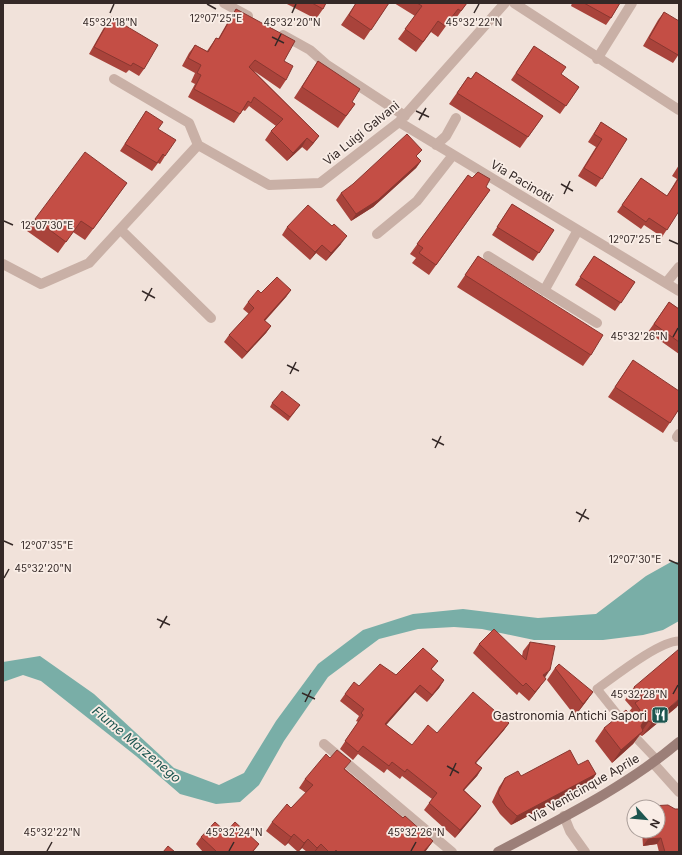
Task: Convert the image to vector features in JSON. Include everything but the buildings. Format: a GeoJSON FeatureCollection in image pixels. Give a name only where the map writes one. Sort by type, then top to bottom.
{"type":"FeatureCollection","features":[{"type":"Feature","properties":{"kind":"main road","name":"Via Venticinque Aprile"},"geometry":{"type":"LineString","coordinates":[[498,852],[564,816],[655,762],[679,742]]}},
{"type":"Feature","properties":{"kind":"street"},"geometry":{"type":"LineString","coordinates":[[224,3],[257,21]]}},
{"type":"Feature","properties":{"kind":"street","name":"Via Luigi Galvani"},"geometry":{"type":"LineString","coordinates":[[198,146],[270,185],[320,183],[402,119],[505,3]]}},
{"type":"Feature","properties":{"kind":"street"},"geometry":{"type":"LineString","coordinates":[[514,3],[597,59],[679,110]]}},
{"type":"Feature","properties":{"kind":"street"},"geometry":{"type":"LineString","coordinates":[[597,59],[632,3]]}},
{"type":"Feature","properties":{"kind":"street","name":"Via Pacinotti"},"geometry":{"type":"LineString","coordinates":[[277,32],[310,50],[327,65],[436,145],[679,291]]}},
{"type":"Feature","properties":{"kind":"street"},"geometry":{"type":"LineString","coordinates":[[3,264],[42,284],[89,263],[198,146],[189,123],[114,79]]}},
{"type":"Feature","properties":{"kind":"street"},"geometry":{"type":"LineString","coordinates":[[436,145],[446,136],[456,118]]}},
{"type":"Feature","properties":{"kind":"street"},"geometry":{"type":"LineString","coordinates":[[377,234],[417,201],[453,155]]}},
{"type":"Feature","properties":{"kind":"street"},"geometry":{"type":"LineString","coordinates":[[121,230],[211,318]]}},
{"type":"Feature","properties":{"kind":"street"},"geometry":{"type":"LineString","coordinates":[[544,291],[578,230]]}},
{"type":"Feature","properties":{"kind":"street"},"geometry":{"type":"LineString","coordinates":[[488,256],[597,323]]}},
{"type":"Feature","properties":{"kind":"street"},"geometry":{"type":"LineString","coordinates":[[666,283],[679,267]]}},
{"type":"Feature","properties":{"kind":"street"},"geometry":{"type":"LineString","coordinates":[[324,744],[452,852]]}},
{"type":"Feature","properties":{"kind":"street"},"geometry":{"type":"LineString","coordinates":[[655,762],[679,792]]}},
{"type":"Feature","properties":{"kind":"street"},"geometry":{"type":"LineString","coordinates":[[564,816],[570,831],[585,852]]}},
{"type":"Feature","properties":{"kind":"lane"},"geometry":{"type":"LineString","coordinates":[[625,724],[597,689],[634,662],[668,644],[679,641]]}},
{"type":"Feature","properties":{"kind":"lane"},"geometry":{"type":"LineString","coordinates":[[638,740],[655,762]]}},
{"type":"Feature","properties":{"kind":"water","name":"Fiume Marzenego"},"geometry":{"type":"Polygon","coordinates":[[[671,562],[679,562],[679,621],[663,630],[643,635],[603,640],[534,640],[482,629],[454,627],[418,629],[379,639],[328,677],[284,741],[259,785],[240,802],[216,804],[180,794],[136,756],[41,681],[23,675],[3,682],[3,662],[40,656],[94,694],[174,768],[219,785],[244,773],[276,721],[318,664],[363,630],[413,614],[463,609],[538,618],[596,614],[646,576],[671,562]]]}},
{"type":"Feature","properties":{"kind":"place","name":"Gastronomia Antichi Sapori"},"geometry":{"type":"Point","coordinates":[660,715]}}]}
